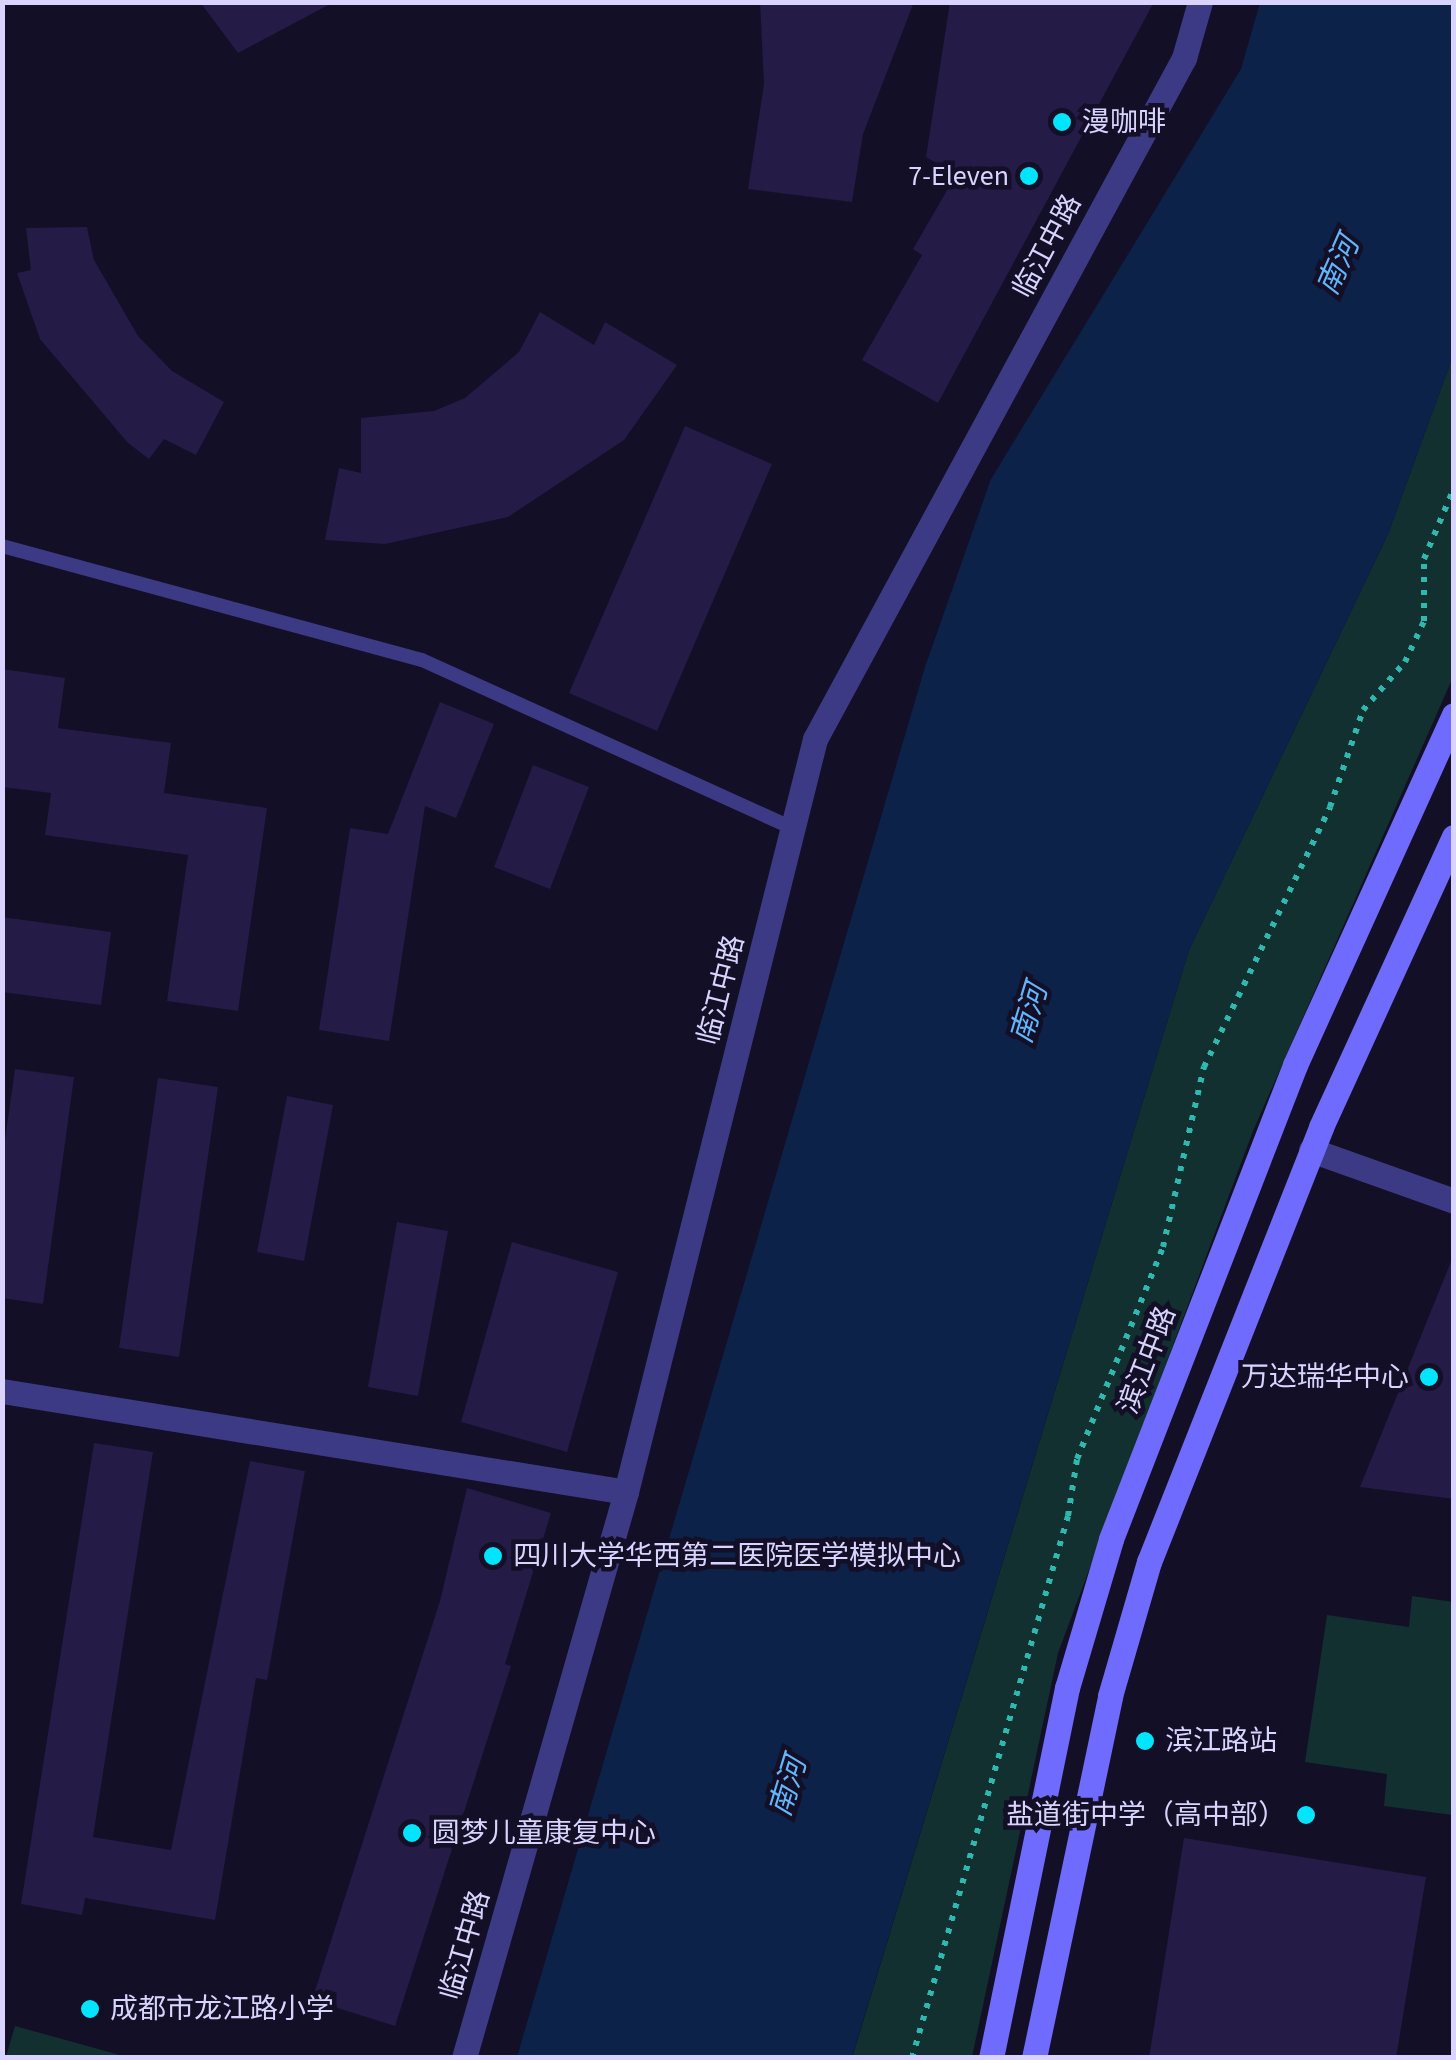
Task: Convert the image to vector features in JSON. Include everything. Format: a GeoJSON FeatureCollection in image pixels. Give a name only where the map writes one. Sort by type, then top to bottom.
{"type":"FeatureCollection","features":[{"type":"Feature","properties":{"kind":"main road","name":"滨江中路"},"geometry":{"type":"LineString","coordinates":[[991,2058],[1067,1688],[1111,1539],[1295,1065],[1454,716]]}},
{"type":"Feature","properties":{"kind":"main road"},"geometry":{"type":"LineString","coordinates":[[1034,2058],[1126,1630],[1225,1356],[1311,1150],[1454,837]]}},
{"type":"Feature","properties":{"kind":"street","name":"临江中路"},"geometry":{"type":"LineString","coordinates":[[464,2058],[626,1492],[815,739],[1184,58],[1200,2]]}},
{"type":"Feature","properties":{"kind":"street"},"geometry":{"type":"LineString","coordinates":[[1311,1150],[1454,1201]]}},
{"type":"Feature","properties":{"kind":"street"},"geometry":{"type":"LineString","coordinates":[[2,1392],[626,1492]]}},
{"type":"Feature","properties":{"kind":"lane"},"geometry":{"type":"LineString","coordinates":[[2,546],[422,660],[792,828]]}},
{"type":"Feature","properties":{"kind":"path"},"geometry":{"type":"LineString","coordinates":[[912,2058],[1068,1516],[1077,1459],[1163,1248],[1204,1067],[1330,807],[1363,710],[1404,662],[1424,621],[1424,559],[1454,488]]}},
{"type":"Feature","properties":{"kind":"green space"},"geometry":{"type":"Polygon","coordinates":[[[1453,356],[1453,677],[1253,1131],[1058,1653],[972,2057],[852,2058],[1189,950],[1388,534],[1453,356]]]}},
{"type":"Feature","properties":{"kind":"green space"},"geometry":{"type":"Polygon","coordinates":[[[1412,1596],[1453,1602],[1453,1815],[1384,1806],[1387,1774],[1305,1762],[1327,1615],[1409,1627],[1412,1596]]]}},
{"type":"Feature","properties":{"kind":"green space"},"geometry":{"type":"Polygon","coordinates":[[[15,2026],[127,2057],[6,2057],[15,2026]]]}},
{"type":"Feature","properties":{"kind":"water","name":"南河"},"geometry":{"type":"Polygon","coordinates":[[[1260,3],[1453,3],[1453,356],[1388,534],[1189,950],[852,2057],[517,2057],[925,667],[991,479],[1241,69],[1260,3]]]}},
{"type":"Feature","properties":{"kind":"building"},"geometry":{"type":"Polygon","coordinates":[[[200,2],[334,2],[238,53],[200,2]]]}},
{"type":"Feature","properties":{"kind":"building"},"geometry":{"type":"Polygon","coordinates":[[[760,2],[914,2],[863,134],[852,202],[748,189],[764,84],[760,2]]]}},
{"type":"Feature","properties":{"kind":"building"},"geometry":{"type":"Polygon","coordinates":[[[950,2],[1154,2],[938,403],[862,360],[922,255],[913,249],[956,175],[926,157],[950,2]]]}},
{"type":"Feature","properties":{"kind":"building"},"geometry":{"type":"Polygon","coordinates":[[[87,227],[94,260],[138,336],[172,371],[224,402],[196,455],[164,439],[149,459],[128,443],[40,339],[17,273],[31,270],[26,228],[87,227]]]}},
{"type":"Feature","properties":{"kind":"building"},"geometry":{"type":"Polygon","coordinates":[[[540,312],[594,345],[605,322],[677,365],[624,440],[508,517],[385,544],[325,540],[339,468],[361,473],[361,418],[434,411],[465,398],[519,352],[540,312]]]}},
{"type":"Feature","properties":{"kind":"building"},"geometry":{"type":"Polygon","coordinates":[[[685,426],[772,464],[657,731],[569,693],[685,426]]]}},
{"type":"Feature","properties":{"kind":"building"},"geometry":{"type":"Polygon","coordinates":[[[2,669],[65,678],[58,728],[171,743],[164,793],[267,808],[238,1011],[167,1001],[188,855],[45,835],[51,793],[2,787],[2,669]]]}},
{"type":"Feature","properties":{"kind":"building"},"geometry":{"type":"Polygon","coordinates":[[[440,702],[494,724],[456,818],[425,806],[389,1041],[319,1030],[350,828],[388,834],[440,702]]]}},
{"type":"Feature","properties":{"kind":"building"},"geometry":{"type":"Polygon","coordinates":[[[533,765],[589,787],[550,889],[494,867],[533,765]]]}},
{"type":"Feature","properties":{"kind":"building"},"geometry":{"type":"Polygon","coordinates":[[[2,917],[111,932],[101,1005],[2,992],[2,917]]]}},
{"type":"Feature","properties":{"kind":"building"},"geometry":{"type":"Polygon","coordinates":[[[15,1069],[74,1077],[43,1304],[2,1298],[2,1161],[15,1069]]]}},
{"type":"Feature","properties":{"kind":"building"},"geometry":{"type":"Polygon","coordinates":[[[158,1078],[218,1087],[179,1357],[119,1348],[158,1078]]]}},
{"type":"Feature","properties":{"kind":"building"},"geometry":{"type":"Polygon","coordinates":[[[287,1096],[333,1105],[304,1261],[257,1252],[287,1096]]]}},
{"type":"Feature","properties":{"kind":"building"},"geometry":{"type":"Polygon","coordinates":[[[397,1222],[448,1231],[418,1396],[368,1387],[397,1222]]]}},
{"type":"Feature","properties":{"kind":"building"},"geometry":{"type":"Polygon","coordinates":[[[512,1242],[618,1272],[567,1452],[461,1422],[512,1242]]]}},
{"type":"Feature","properties":{"kind":"building","name":"万达瑞华中心"},"geometry":{"type":"Polygon","coordinates":[[[1452,1259],[1454,1499],[1360,1487],[1452,1259]]]}},
{"type":"Feature","properties":{"kind":"building"},"geometry":{"type":"Polygon","coordinates":[[[94,1443],[153,1452],[93,1837],[171,1850],[250,1461],[305,1471],[267,1680],[256,1678],[215,1920],[85,1898],[82,1915],[21,1904],[94,1443]]]}},
{"type":"Feature","properties":{"kind":"building","name":"圆梦儿童康复中心"},"geometry":{"type":"Polygon","coordinates":[[[467,1488],[551,1513],[505,1664],[511,1666],[395,2026],[312,2000],[440,1601],[467,1488]]]}},
{"type":"Feature","properties":{"kind":"building"},"geometry":{"type":"Polygon","coordinates":[[[1184,1838],[1426,1877],[1396,2058],[1149,2058],[1184,1838]]]}},
{"type":"Feature","properties":{"kind":"place","name":"漫咖啡"},"geometry":{"type":"Point","coordinates":[1062,122]}},
{"type":"Feature","properties":{"kind":"place","name":"7-Eleven"},"geometry":{"type":"Point","coordinates":[1029,176]}},
{"type":"Feature","properties":{"kind":"place","name":"万达瑞华中心"},"geometry":{"type":"Point","coordinates":[1429,1377]}},
{"type":"Feature","properties":{"kind":"place","name":"四川大学华西第二医院医学模拟中心"},"geometry":{"type":"Point","coordinates":[493,1556]}},
{"type":"Feature","properties":{"kind":"place","name":"滨江路站"},"geometry":{"type":"Point","coordinates":[1145,1741]}},
{"type":"Feature","properties":{"kind":"place","name":"盐道街中学（高中部）"},"geometry":{"type":"Point","coordinates":[1306,1815]}},
{"type":"Feature","properties":{"kind":"place","name":"圆梦儿童康复中心"},"geometry":{"type":"Point","coordinates":[412,1833]}},
{"type":"Feature","properties":{"kind":"place","name":"成都市龙江路小学"},"geometry":{"type":"Point","coordinates":[90,2009]}}]}
